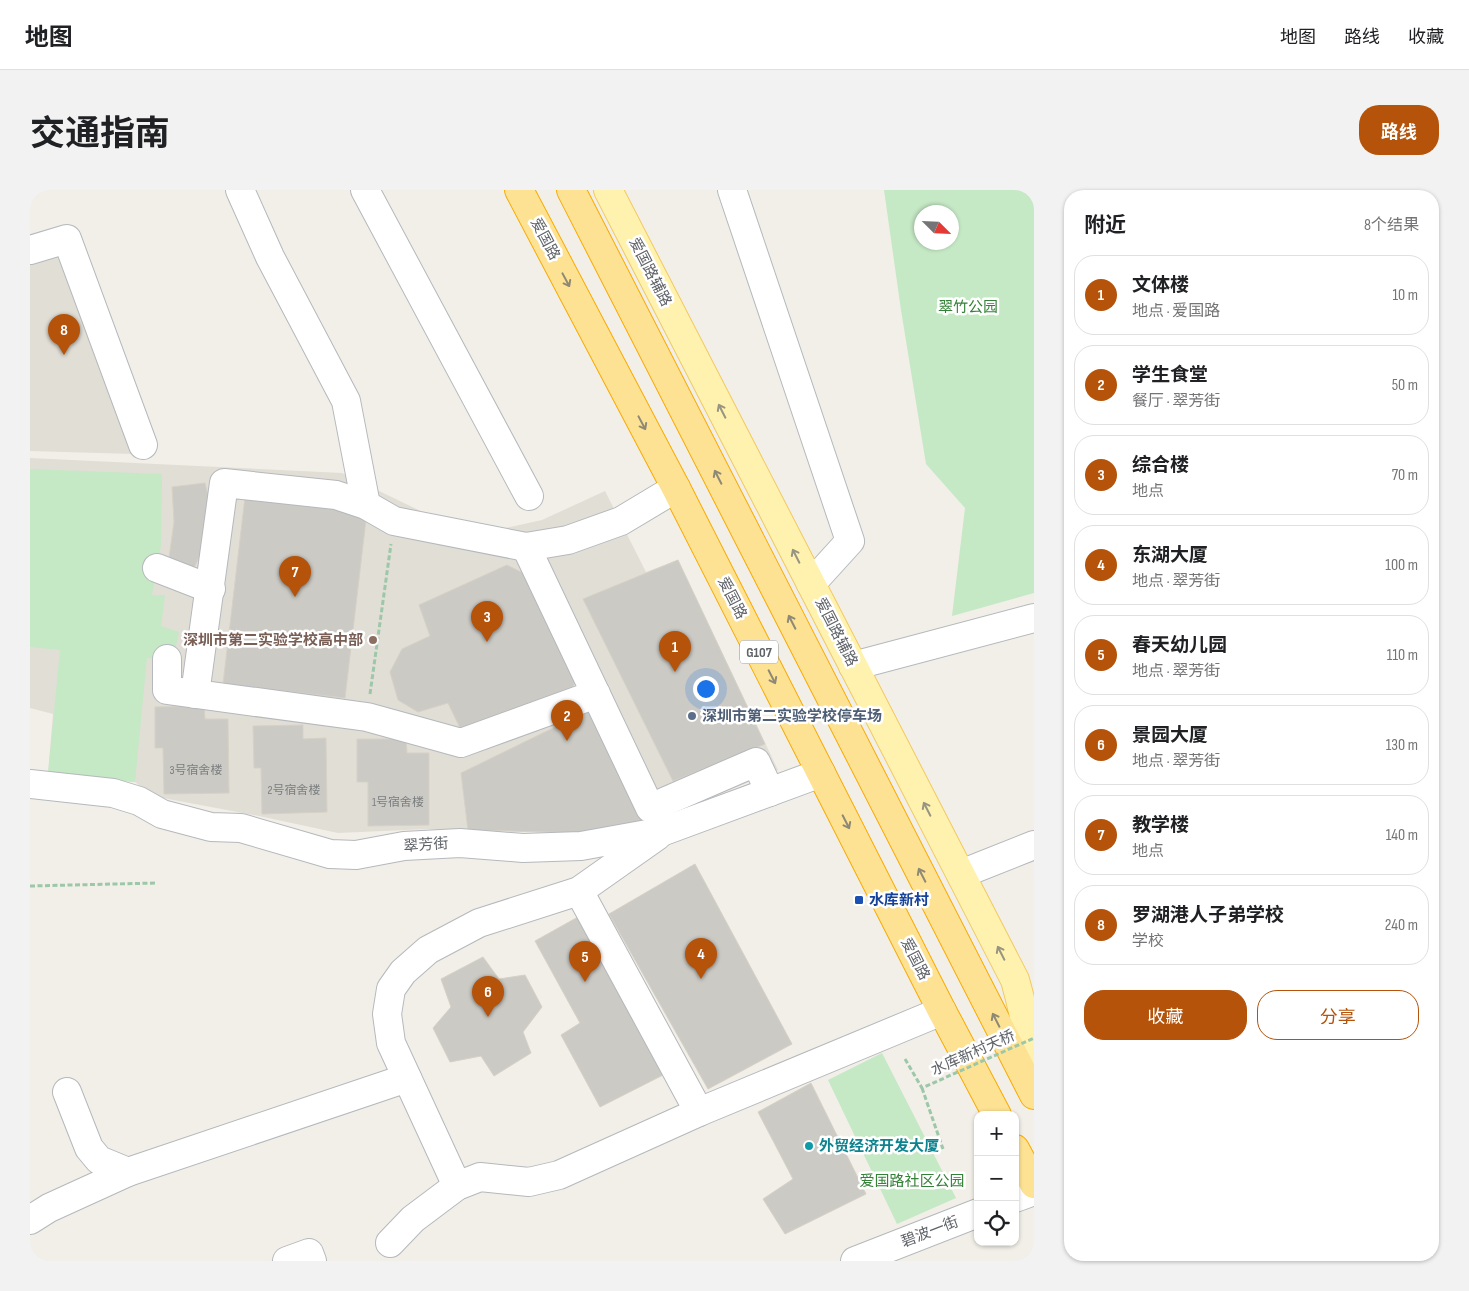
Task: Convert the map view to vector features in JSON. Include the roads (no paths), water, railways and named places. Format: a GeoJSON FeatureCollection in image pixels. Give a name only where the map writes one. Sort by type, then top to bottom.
{"type":"FeatureCollection","features":[{"type":"Feature","properties":{"kind":"highway","name":"爱国路"},"geometry":{"type":"LineString","coordinates":[[519,190],[676,488],[942,1011],[995,1111]]}},
{"type":"Feature","properties":{"kind":"highway","name":"G107"},"geometry":{"type":"LineString","coordinates":[[571,190],[1034,1095]]}},
{"type":"Feature","properties":{"kind":"highway"},"geometry":{"type":"LineString","coordinates":[[1019,1156],[1034,1184]]}},
{"type":"Feature","properties":{"kind":"main road","name":"爱国路辅路"},"geometry":{"type":"LineString","coordinates":[[608,190],[1015,980],[1026,1023],[1034,1084]]}},
{"type":"Feature","properties":{"kind":"street"},"geometry":{"type":"LineString","coordinates":[[240,190],[270,257],[346,401],[366,505]]}},
{"type":"Feature","properties":{"kind":"street"},"geometry":{"type":"LineString","coordinates":[[365,190],[529,496]]}},
{"type":"Feature","properties":{"kind":"street"},"geometry":{"type":"LineString","coordinates":[[732,190],[850,540],[811,584]]}},
{"type":"Feature","properties":{"kind":"street"},"geometry":{"type":"LineString","coordinates":[[30,250],[66,239],[143,445]]}},
{"type":"Feature","properties":{"kind":"street"},"geometry":{"type":"LineString","coordinates":[[196,694],[224,483],[336,496],[366,505],[394,521],[526,547],[568,540],[621,521],[676,488]]}},
{"type":"Feature","properties":{"kind":"street"},"geometry":{"type":"LineString","coordinates":[[526,547],[650,808],[756,762],[770,792]]}},
{"type":"Feature","properties":{"kind":"street"},"geometry":{"type":"LineString","coordinates":[[157,568],[211,589]]}},
{"type":"Feature","properties":{"kind":"street"},"geometry":{"type":"LineString","coordinates":[[853,666],[1034,618]]}},
{"type":"Feature","properties":{"kind":"street"},"geometry":{"type":"LineString","coordinates":[[166,659],[167,690],[367,717],[461,743],[596,694]]}},
{"type":"Feature","properties":{"kind":"street","name":"翠芳街"},"geometry":{"type":"LineString","coordinates":[[30,784],[113,794],[139,801],[162,814],[211,827],[241,828],[330,854],[356,855],[404,846],[460,843],[523,848],[581,846],[664,831],[821,773]]}},
{"type":"Feature","properties":{"kind":"street"},"geometry":{"type":"LineString","coordinates":[[457,1186],[391,1043],[387,1014],[391,990],[403,972],[428,950],[479,923],[579,892],[664,831]]}},
{"type":"Feature","properties":{"kind":"street"},"geometry":{"type":"LineString","coordinates":[[961,874],[1034,844]]}},
{"type":"Feature","properties":{"kind":"street"},"geometry":{"type":"LineString","coordinates":[[579,892],[699,1112]]}},
{"type":"Feature","properties":{"kind":"street"},"geometry":{"type":"LineString","coordinates":[[390,1243],[413,1219],[457,1186],[480,1177],[530,1182],[559,1175],[699,1112],[942,1011]]}},
{"type":"Feature","properties":{"kind":"street"},"geometry":{"type":"LineString","coordinates":[[30,1220],[49,1208],[128,1172],[407,1078]]}},
{"type":"Feature","properties":{"kind":"street"},"geometry":{"type":"LineString","coordinates":[[67,1092],[89,1148],[99,1160],[128,1172]]}},
{"type":"Feature","properties":{"kind":"street"},"geometry":{"type":"LineString","coordinates":[[1019,1197],[1034,1191]]}},
{"type":"Feature","properties":{"kind":"street","name":"碧波一街"},"geometry":{"type":"LineString","coordinates":[[855,1261],[974,1215]]}},
{"type":"Feature","properties":{"kind":"street"},"geometry":{"type":"LineString","coordinates":[[288,1261],[309,1253],[312,1261]]}},
{"type":"Feature","properties":{"kind":"place","name":"罗湖港人子弟学校"},"geometry":{"type":"Point","coordinates":[64,355]}},
{"type":"Feature","properties":{"kind":"place","name":"教学楼"},"geometry":{"type":"Point","coordinates":[295,597]}},
{"type":"Feature","properties":{"kind":"place","name":"深圳市第二实验学校高中部"},"geometry":{"type":"Point","coordinates":[373,640]}},
{"type":"Feature","properties":{"kind":"place","name":"综合楼"},"geometry":{"type":"Point","coordinates":[487,642]}},
{"type":"Feature","properties":{"kind":"place","name":"文体楼"},"geometry":{"type":"Point","coordinates":[675,672]}},
{"type":"Feature","properties":{"kind":"place","name":"深圳市第二实验学校停车场"},"geometry":{"type":"Point","coordinates":[692,716]}},
{"type":"Feature","properties":{"kind":"place","name":"学生食堂"},"geometry":{"type":"Point","coordinates":[567,741]}},
{"type":"Feature","properties":{"kind":"place","name":"水库新村"},"geometry":{"type":"Point","coordinates":[859,900]}},
{"type":"Feature","properties":{"kind":"place","name":"东湖大厦"},"geometry":{"type":"Point","coordinates":[701,979]}},
{"type":"Feature","properties":{"kind":"place","name":"春天幼儿园"},"geometry":{"type":"Point","coordinates":[585,982]}},
{"type":"Feature","properties":{"kind":"place","name":"景园大厦"},"geometry":{"type":"Point","coordinates":[488,1017]}},
{"type":"Feature","properties":{"kind":"place","name":"外贸经济开发大厦"},"geometry":{"type":"Point","coordinates":[809,1146]}},
{"type":"Feature","properties":{"kind":"park label","name":"翠竹公园"},"geometry":{"type":"Point","coordinates":[968,307]}},
{"type":"Feature","properties":{"kind":"park label","name":"爱国路社区公园"},"geometry":{"type":"Point","coordinates":[912,1181]}}]}
